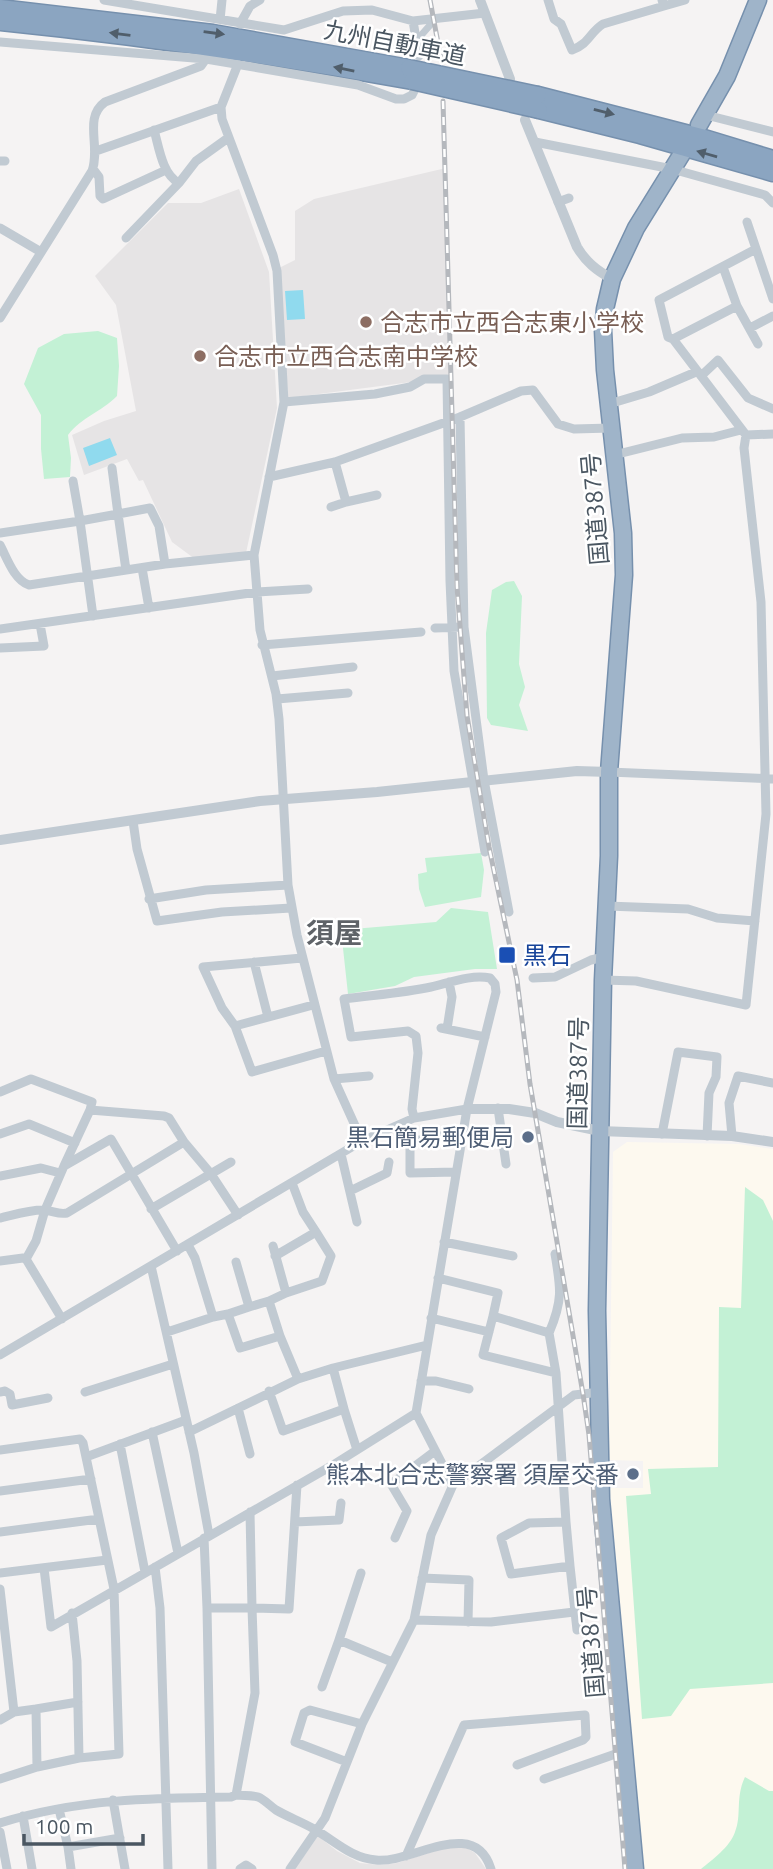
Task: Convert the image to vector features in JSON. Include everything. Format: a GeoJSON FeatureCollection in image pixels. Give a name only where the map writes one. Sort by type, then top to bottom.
{"type":"FeatureCollection","features":[{"type":"Feature","properties":{"kind":"highway"},"geometry":{"type":"LineString","coordinates":[[702,120],[741,46],[758,0]]}},
{"type":"Feature","properties":{"kind":"highway","name":"九州自動車道"},"geometry":{"type":"LineString","coordinates":[[0,8],[213,33],[326,51],[538,103],[701,137],[773,159]]}},
{"type":"Feature","properties":{"kind":"highway","name":"九州自動車道"},"geometry":{"type":"LineString","coordinates":[[0,22],[102,32],[414,73]]}},
{"type":"Feature","properties":{"kind":"highway","name":"九州自動車道"},"geometry":{"type":"LineString","coordinates":[[538,103],[773,173]]}},
{"type":"Feature","properties":{"kind":"highway","name":"国道387号"},"geometry":{"type":"LineString","coordinates":[[635,1869],[601,1499],[597,1311],[610,772],[624,575],[623,533],[608,404],[603,330],[612,279],[636,228],[682,152]]}},
{"type":"Feature","properties":{"kind":"street"},"geometry":{"type":"LineString","coordinates":[[104,0],[157,4],[220,20],[284,30],[343,12],[372,10],[415,21],[431,22],[485,13]]}},
{"type":"Feature","properties":{"kind":"street"},"geometry":{"type":"LineString","coordinates":[[220,20],[222,0]]}},
{"type":"Feature","properties":{"kind":"street"},"geometry":{"type":"LineString","coordinates":[[240,23],[250,6],[260,0]]}},
{"type":"Feature","properties":{"kind":"street"},"geometry":{"type":"LineString","coordinates":[[480,0],[510,79]]}},
{"type":"Feature","properties":{"kind":"street"},"geometry":{"type":"LineString","coordinates":[[548,0],[554,19],[561,24],[572,50],[587,43],[603,24],[663,3],[685,0]]}},
{"type":"Feature","properties":{"kind":"street"},"geometry":{"type":"LineString","coordinates":[[0,42],[206,59],[358,85],[396,99],[404,99],[412,95],[417,40],[415,21]]}},
{"type":"Feature","properties":{"kind":"street"},"geometry":{"type":"LineString","coordinates":[[417,40],[431,22]]}},
{"type":"Feature","properties":{"kind":"street"},"geometry":{"type":"LineString","coordinates":[[0,318],[93,169],[96,151],[93,116],[98,108],[106,102],[201,65],[206,59]]}},
{"type":"Feature","properties":{"kind":"street"},"geometry":{"type":"LineString","coordinates":[[237,64],[221,107],[222,119],[277,271],[284,402],[254,555],[262,645],[277,699],[288,885],[313,1005],[334,1079],[362,1141]]}},
{"type":"Feature","properties":{"kind":"street"},"geometry":{"type":"LineString","coordinates":[[96,151],[221,107]]}},
{"type":"Feature","properties":{"kind":"street"},"geometry":{"type":"LineString","coordinates":[[525,120],[564,200],[577,247],[586,261],[612,279]]}},
{"type":"Feature","properties":{"kind":"street"},"geometry":{"type":"LineString","coordinates":[[702,120],[773,132]]}},
{"type":"Feature","properties":{"kind":"street"},"geometry":{"type":"LineString","coordinates":[[154,130],[166,170],[178,183]]}},
{"type":"Feature","properties":{"kind":"street"},"geometry":{"type":"LineString","coordinates":[[126,237],[196,161],[228,138]]}},
{"type":"Feature","properties":{"kind":"street"},"geometry":{"type":"LineString","coordinates":[[535,142],[672,169],[765,195],[773,203]]}},
{"type":"Feature","properties":{"kind":"street"},"geometry":{"type":"LineString","coordinates":[[93,169],[99,177],[100,196],[103,199],[166,170]]}},
{"type":"Feature","properties":{"kind":"street"},"geometry":{"type":"LineString","coordinates":[[747,222],[773,299]]}},
{"type":"Feature","properties":{"kind":"street"},"geometry":{"type":"LineString","coordinates":[[0,228],[41,252]]}},
{"type":"Feature","properties":{"kind":"street"},"geometry":{"type":"LineString","coordinates":[[603,980],[635,981],[746,1005],[769,779],[761,602],[743,433],[673,339],[668,337],[659,300],[756,249]]}},
{"type":"Feature","properties":{"kind":"street"},"geometry":{"type":"LineString","coordinates":[[723,267],[737,306],[758,344]]}},
{"type":"Feature","properties":{"kind":"street"},"geometry":{"type":"LineString","coordinates":[[673,339],[737,306]]}},
{"type":"Feature","properties":{"kind":"street"},"geometry":{"type":"LineString","coordinates":[[750,328],[773,316]]}},
{"type":"Feature","properties":{"kind":"street"},"geometry":{"type":"LineString","coordinates":[[608,404],[699,374],[718,359],[748,397],[773,409]]}},
{"type":"Feature","properties":{"kind":"street"},"geometry":{"type":"LineString","coordinates":[[284,402],[375,394],[410,387],[424,379],[447,379],[454,671],[509,912]]}},
{"type":"Feature","properties":{"kind":"street"},"geometry":{"type":"LineString","coordinates":[[269,477],[335,462],[521,391],[533,390],[558,424],[574,429],[611,428]]}},
{"type":"Feature","properties":{"kind":"street"},"geometry":{"type":"LineString","coordinates":[[460,416],[464,627],[485,852]]}},
{"type":"Feature","properties":{"kind":"street"},"geometry":{"type":"LineString","coordinates":[[614,455],[682,439],[743,433],[773,434]]}},
{"type":"Feature","properties":{"kind":"street"},"geometry":{"type":"LineString","coordinates":[[335,462],[346,502]]}},
{"type":"Feature","properties":{"kind":"street"},"geometry":{"type":"LineString","coordinates":[[111,468],[126,570]]}},
{"type":"Feature","properties":{"kind":"street"},"geometry":{"type":"LineString","coordinates":[[74,481],[93,616]]}},
{"type":"Feature","properties":{"kind":"street"},"geometry":{"type":"LineString","coordinates":[[331,506],[377,495]]}},
{"type":"Feature","properties":{"kind":"street"},"geometry":{"type":"LineString","coordinates":[[0,533],[150,508],[159,526],[165,564]]}},
{"type":"Feature","properties":{"kind":"street"},"geometry":{"type":"LineString","coordinates":[[0,545],[14,571],[29,585],[165,564],[254,555]]}},
{"type":"Feature","properties":{"kind":"street"},"geometry":{"type":"LineString","coordinates":[[142,568],[149,608]]}},
{"type":"Feature","properties":{"kind":"street"},"geometry":{"type":"LineString","coordinates":[[0,629],[257,592],[308,589]]}},
{"type":"Feature","properties":{"kind":"street"},"geometry":{"type":"LineString","coordinates":[[0,648],[44,646],[40,624]]}},
{"type":"Feature","properties":{"kind":"street"},"geometry":{"type":"LineString","coordinates":[[435,628],[464,627]]}},
{"type":"Feature","properties":{"kind":"street"},"geometry":{"type":"LineString","coordinates":[[262,645],[421,632]]}},
{"type":"Feature","properties":{"kind":"street"},"geometry":{"type":"LineString","coordinates":[[272,676],[354,667]]}},
{"type":"Feature","properties":{"kind":"street"},"geometry":{"type":"LineString","coordinates":[[277,699],[348,693]]}},
{"type":"Feature","properties":{"kind":"street"},"geometry":{"type":"LineString","coordinates":[[0,840],[284,799],[577,771],[769,779]]}},
{"type":"Feature","properties":{"kind":"street"},"geometry":{"type":"LineString","coordinates":[[133,821],[136,849],[157,921],[222,912],[291,908]]}},
{"type":"Feature","properties":{"kind":"street"},"geometry":{"type":"LineString","coordinates":[[149,899],[206,890],[288,885]]}},
{"type":"Feature","properties":{"kind":"street"},"geometry":{"type":"LineString","coordinates":[[607,906],[688,909],[717,918],[755,920]]}},
{"type":"Feature","properties":{"kind":"street"},"geometry":{"type":"LineString","coordinates":[[533,978],[555,977],[604,957]]}},
{"type":"Feature","properties":{"kind":"street"},"geometry":{"type":"LineString","coordinates":[[302,958],[203,967],[222,1009],[235,1026],[252,1072],[326,1051]]}},
{"type":"Feature","properties":{"kind":"street"},"geometry":{"type":"LineString","coordinates":[[254,962],[268,1017]]}},
{"type":"Feature","properties":{"kind":"street"},"geometry":{"type":"LineString","coordinates":[[414,1118],[412,1109],[418,1053],[416,1036],[408,1031],[351,1037],[344,999],[486,977],[495,984],[496,992],[467,1109],[416,1413],[453,1485]]}},
{"type":"Feature","properties":{"kind":"street"},"geometry":{"type":"LineString","coordinates":[[449,982],[452,997],[444,1029],[485,1037]]}},
{"type":"Feature","properties":{"kind":"street"},"geometry":{"type":"LineString","coordinates":[[235,1026],[313,1005]]}},
{"type":"Feature","properties":{"kind":"street"},"geometry":{"type":"LineString","coordinates":[[662,1134],[678,1052],[717,1057],[716,1077],[709,1093],[707,1136]]}},
{"type":"Feature","properties":{"kind":"street"},"geometry":{"type":"LineString","coordinates":[[334,1079],[369,1076]]}},
{"type":"Feature","properties":{"kind":"street"},"geometry":{"type":"LineString","coordinates":[[732,1136],[729,1102],[738,1076],[773,1083]]}},
{"type":"Feature","properties":{"kind":"street"},"geometry":{"type":"LineString","coordinates":[[0,1092],[31,1079],[92,1102],[62,1170],[36,1241],[26,1259]]}},
{"type":"Feature","properties":{"kind":"street"},"geometry":{"type":"LineString","coordinates":[[498,1108],[506,1164]]}},
{"type":"Feature","properties":{"kind":"street"},"geometry":{"type":"LineString","coordinates":[[0,1355],[362,1141],[414,1118],[467,1109],[498,1108],[535,1113],[557,1122],[600,1131],[732,1136],[773,1142]]}},
{"type":"Feature","properties":{"kind":"street"},"geometry":{"type":"LineString","coordinates":[[90,1110],[169,1118],[184,1142],[211,1174],[237,1215]]}},
{"type":"Feature","properties":{"kind":"street"},"geometry":{"type":"LineString","coordinates":[[0,1134],[29,1124],[75,1143]]}},
{"type":"Feature","properties":{"kind":"street"},"geometry":{"type":"LineString","coordinates":[[456,1172],[410,1173],[410,1145],[415,1141],[463,1132]]}},
{"type":"Feature","properties":{"kind":"street"},"geometry":{"type":"LineString","coordinates":[[0,1176],[41,1168],[62,1170],[111,1139],[177,1251]]}},
{"type":"Feature","properties":{"kind":"street"},"geometry":{"type":"LineString","coordinates":[[0,1218],[46,1210],[61,1215],[66,1213],[184,1142]]}},
{"type":"Feature","properties":{"kind":"street"},"geometry":{"type":"LineString","coordinates":[[341,1154],[357,1222]]}},
{"type":"Feature","properties":{"kind":"street"},"geometry":{"type":"LineString","coordinates":[[152,1209],[231,1162]]}},
{"type":"Feature","properties":{"kind":"street"},"geometry":{"type":"LineString","coordinates":[[351,1191],[387,1172],[389,1162]]}},
{"type":"Feature","properties":{"kind":"street"},"geometry":{"type":"LineString","coordinates":[[167,1332],[269,1301],[322,1281],[331,1256],[303,1212],[292,1183]]}},
{"type":"Feature","properties":{"kind":"street"},"geometry":{"type":"LineString","coordinates":[[286,1293],[274,1251],[316,1232]]}},
{"type":"Feature","properties":{"kind":"street"},"geometry":{"type":"LineString","coordinates":[[444,1242],[513,1256]]}},
{"type":"Feature","properties":{"kind":"street"},"geometry":{"type":"LineString","coordinates":[[188,1245],[195,1258],[212,1317]]}},
{"type":"Feature","properties":{"kind":"street"},"geometry":{"type":"LineString","coordinates":[[555,1254],[561,1294],[559,1308],[549,1333],[556,1373],[566,1522],[577,1630]]}},
{"type":"Feature","properties":{"kind":"street"},"geometry":{"type":"LineString","coordinates":[[0,1261],[26,1259]]}},
{"type":"Feature","properties":{"kind":"street"},"geometry":{"type":"LineString","coordinates":[[26,1259],[62,1319]]}},
{"type":"Feature","properties":{"kind":"street"},"geometry":{"type":"LineString","coordinates":[[236,1262],[249,1307]]}},
{"type":"Feature","properties":{"kind":"street"},"geometry":{"type":"LineString","coordinates":[[151,1266],[189,1432],[207,1536],[212,1869]]}},
{"type":"Feature","properties":{"kind":"street"},"geometry":{"type":"LineString","coordinates":[[438,1278],[498,1293],[483,1355],[556,1373]]}},
{"type":"Feature","properties":{"kind":"street"},"geometry":{"type":"LineString","coordinates":[[269,1301],[298,1379]]}},
{"type":"Feature","properties":{"kind":"street"},"geometry":{"type":"LineString","coordinates":[[228,1314],[240,1348],[280,1336]]}},
{"type":"Feature","properties":{"kind":"street"},"geometry":{"type":"LineString","coordinates":[[493,1316],[549,1333]]}},
{"type":"Feature","properties":{"kind":"street"},"geometry":{"type":"LineString","coordinates":[[432,1318],[489,1332]]}},
{"type":"Feature","properties":{"kind":"street"},"geometry":{"type":"LineString","coordinates":[[189,1432],[298,1379],[427,1345]]}},
{"type":"Feature","properties":{"kind":"street"},"geometry":{"type":"LineString","coordinates":[[85,1392],[173,1364]]}},
{"type":"Feature","properties":{"kind":"street"},"geometry":{"type":"LineString","coordinates":[[333,1368],[357,1450]]}},
{"type":"Feature","properties":{"kind":"street"},"geometry":{"type":"LineString","coordinates":[[421,1381],[448,1383],[469,1389]]}},
{"type":"Feature","properties":{"kind":"street"},"geometry":{"type":"LineString","coordinates":[[269,1391],[283,1431],[344,1409]]}},
{"type":"Feature","properties":{"kind":"street"},"geometry":{"type":"LineString","coordinates":[[0,1392],[10,1394],[12,1405],[48,1398]]}},
{"type":"Feature","properties":{"kind":"street"},"geometry":{"type":"LineString","coordinates":[[290,1869],[325,1818],[362,1724],[414,1620],[431,1535],[453,1485],[575,1395],[600,1392]]}},
{"type":"Feature","properties":{"kind":"street"},"geometry":{"type":"LineString","coordinates":[[238,1408],[250,1454]]}},
{"type":"Feature","properties":{"kind":"street"},"geometry":{"type":"LineString","coordinates":[[44,1568],[51,1627],[416,1413]]}},
{"type":"Feature","properties":{"kind":"street"},"geometry":{"type":"LineString","coordinates":[[86,1457],[186,1420]]}},
{"type":"Feature","properties":{"kind":"street"},"geometry":{"type":"LineString","coordinates":[[152,1432],[178,1553]]}},
{"type":"Feature","properties":{"kind":"street"},"geometry":{"type":"LineString","coordinates":[[0,1450],[80,1439],[83,1443],[114,1590],[119,1754],[79,1758],[0,1779]]}},
{"type":"Feature","properties":{"kind":"street"},"geometry":{"type":"LineString","coordinates":[[120,1444],[145,1572]]}},
{"type":"Feature","properties":{"kind":"street"},"geometry":{"type":"LineString","coordinates":[[395,1538],[407,1511],[391,1484],[435,1451]]}},
{"type":"Feature","properties":{"kind":"street"},"geometry":{"type":"LineString","coordinates":[[0,1491],[91,1479]]}},
{"type":"Feature","properties":{"kind":"street"},"geometry":{"type":"LineString","coordinates":[[207,1608],[289,1609],[297,1485]]}},
{"type":"Feature","properties":{"kind":"street"},"geometry":{"type":"LineString","coordinates":[[295,1522],[339,1520],[341,1503]]}},
{"type":"Feature","properties":{"kind":"street"},"geometry":{"type":"LineString","coordinates":[[236,1795],[254,1702],[250,1512]]}},
{"type":"Feature","properties":{"kind":"street"},"geometry":{"type":"LineString","coordinates":[[0,1532],[99,1519]]}},
{"type":"Feature","properties":{"kind":"street"},"geometry":{"type":"LineString","coordinates":[[566,1522],[529,1523],[501,1538],[511,1574],[570,1566]]}},
{"type":"Feature","properties":{"kind":"street"},"geometry":{"type":"LineString","coordinates":[[0,1573],[107,1560]]}},
{"type":"Feature","properties":{"kind":"street"},"geometry":{"type":"LineString","coordinates":[[155,1567],[160,1608],[168,1869]]}},
{"type":"Feature","properties":{"kind":"street"},"geometry":{"type":"LineString","coordinates":[[322,1687],[361,1573]]}},
{"type":"Feature","properties":{"kind":"street"},"geometry":{"type":"LineString","coordinates":[[422,1578],[469,1580],[468,1622]]}},
{"type":"Feature","properties":{"kind":"street"},"geometry":{"type":"LineString","coordinates":[[0,1588],[4,1653],[14,1712]]}},
{"type":"Feature","properties":{"kind":"street"},"geometry":{"type":"LineString","coordinates":[[414,1620],[491,1622],[575,1612]]}},
{"type":"Feature","properties":{"kind":"street"},"geometry":{"type":"LineString","coordinates":[[72,1614],[79,1758]]}},
{"type":"Feature","properties":{"kind":"street"},"geometry":{"type":"LineString","coordinates":[[339,1640],[392,1662]]}},
{"type":"Feature","properties":{"kind":"street"},"geometry":{"type":"LineString","coordinates":[[0,1720],[14,1712],[78,1702]]}},
{"type":"Feature","properties":{"kind":"street"},"geometry":{"type":"LineString","coordinates":[[36,1709],[37,1767]]}},
{"type":"Feature","properties":{"kind":"street"},"geometry":{"type":"LineString","coordinates":[[347,1762],[296,1742],[304,1713],[310,1710],[362,1724]]}},
{"type":"Feature","properties":{"kind":"street"},"geometry":{"type":"LineString","coordinates":[[406,1856],[464,1724],[585,1715],[586,1737],[583,1740],[517,1765]]}},
{"type":"Feature","properties":{"kind":"street"},"geometry":{"type":"LineString","coordinates":[[544,1779],[624,1751]]}},
{"type":"Feature","properties":{"kind":"street"},"geometry":{"type":"LineString","coordinates":[[0,1823],[23,1816],[113,1800],[236,1795],[258,1797],[276,1810],[362,1858],[379,1861],[460,1842],[478,1848],[491,1869]]}},
{"type":"Feature","properties":{"kind":"street"},"geometry":{"type":"LineString","coordinates":[[113,1800],[125,1869]]}},
{"type":"Feature","properties":{"kind":"street"},"geometry":{"type":"LineString","coordinates":[[59,1809],[71,1869]]}},
{"type":"Feature","properties":{"kind":"street"},"geometry":{"type":"LineString","coordinates":[[23,1816],[32,1869]]}},
{"type":"Feature","properties":{"kind":"street"},"geometry":{"type":"LineString","coordinates":[[0,1832],[7,1869]]}},
{"type":"Feature","properties":{"kind":"street"},"geometry":{"type":"LineString","coordinates":[[68,1847],[120,1838]]}},
{"type":"Feature","properties":{"kind":"street"},"geometry":{"type":"LineString","coordinates":[[240,1869],[246,1866],[252,1869]]}},
{"type":"Feature","properties":{"kind":"shaded area","name":"合志市立西合志東小学校"},"geometry":{"type":"Polygon","coordinates":[[[446,168],[450,377],[288,398],[279,268],[295,260],[295,211],[314,199],[446,168]]]}},
{"type":"Feature","properties":{"kind":"shaded area","name":"合志市立西合志南中学校"},"geometry":{"type":"Polygon","coordinates":[[[239,189],[269,272],[277,408],[246,553],[195,559],[172,542],[143,480],[139,481],[127,459],[84,475],[72,435],[136,411],[116,305],[95,276],[168,203],[201,203],[239,189]]]}},
{"type":"Feature","properties":{"kind":"shaded area"},"geometry":{"type":"Polygon","coordinates":[[[627,1142],[739,1144],[773,1149],[773,1869],[641,1869],[609,1488],[643,1488],[643,1461],[609,1460],[613,1152],[627,1142]]]}},
{"type":"Feature","properties":{"kind":"shaded area"},"geometry":{"type":"Polygon","coordinates":[[[318,1836],[337,1851],[360,1863],[397,1863],[448,1847],[465,1847],[475,1853],[486,1869],[295,1869],[318,1836]]]}},
{"type":"Feature","properties":{"kind":"green space"},"geometry":{"type":"Polygon","coordinates":[[[98,331],[117,338],[117,396],[68,435],[70,477],[44,479],[41,415],[24,384],[38,348],[64,334],[98,331]]]}},
{"type":"Feature","properties":{"kind":"green space"},"geometry":{"type":"Polygon","coordinates":[[[514,581],[522,596],[519,664],[525,687],[519,705],[528,731],[491,725],[487,718],[486,633],[492,590],[506,582],[514,581]]]}},
{"type":"Feature","properties":{"kind":"green space"},"geometry":{"type":"Polygon","coordinates":[[[481,853],[484,870],[481,897],[425,907],[419,889],[418,874],[427,872],[425,858],[481,853]]]}},
{"type":"Feature","properties":{"kind":"green space"},"geometry":{"type":"Polygon","coordinates":[[[451,908],[488,912],[497,969],[475,969],[414,977],[395,986],[348,994],[341,930],[436,922],[451,908]]]}},
{"type":"Feature","properties":{"kind":"green space"},"geometry":{"type":"Polygon","coordinates":[[[745,1187],[763,1200],[773,1221],[773,1683],[690,1689],[671,1716],[642,1719],[626,1496],[651,1494],[648,1469],[718,1467],[719,1307],[741,1308],[745,1187]]]}},
{"type":"Feature","properties":{"kind":"green space"},"geometry":{"type":"Polygon","coordinates":[[[745,1777],[773,1791],[773,1869],[701,1869],[733,1838],[745,1777]]]}},
{"type":"Feature","properties":{"kind":"water"},"geometry":{"type":"Polygon","coordinates":[[[303,290],[305,319],[287,320],[285,291],[303,290]]]}},
{"type":"Feature","properties":{"kind":"water"},"geometry":{"type":"Polygon","coordinates":[[[110,438],[117,455],[89,466],[83,448],[110,438]]]}},
{"type":"Feature","properties":{"kind":"railway"},"geometry":{"type":"LineString","coordinates":[[430,0],[441,59]]}},
{"type":"Feature","properties":{"kind":"railway"},"geometry":{"type":"LineString","coordinates":[[443,101],[457,587],[467,716],[489,847],[517,980],[530,1084],[589,1435],[625,1869]]}},
{"type":"Feature","properties":{"kind":"place","name":"合志市立西合志東小学校"},"geometry":{"type":"Point","coordinates":[366,322]}},
{"type":"Feature","properties":{"kind":"place","name":"合志市立西合志南中学校"},"geometry":{"type":"Point","coordinates":[200,356]}},
{"type":"Feature","properties":{"kind":"place","name":"黒石"},"geometry":{"type":"Point","coordinates":[507,955]}},
{"type":"Feature","properties":{"kind":"place","name":"黒石簡易郵便局"},"geometry":{"type":"Point","coordinates":[528,1137]}},
{"type":"Feature","properties":{"kind":"place","name":"熊本北合志警察署 須屋交番"},"geometry":{"type":"Point","coordinates":[633,1474]}},
{"type":"Feature","properties":{"kind":"district","name":"須屋"},"geometry":{"type":"Point","coordinates":[334,932]}}]}
